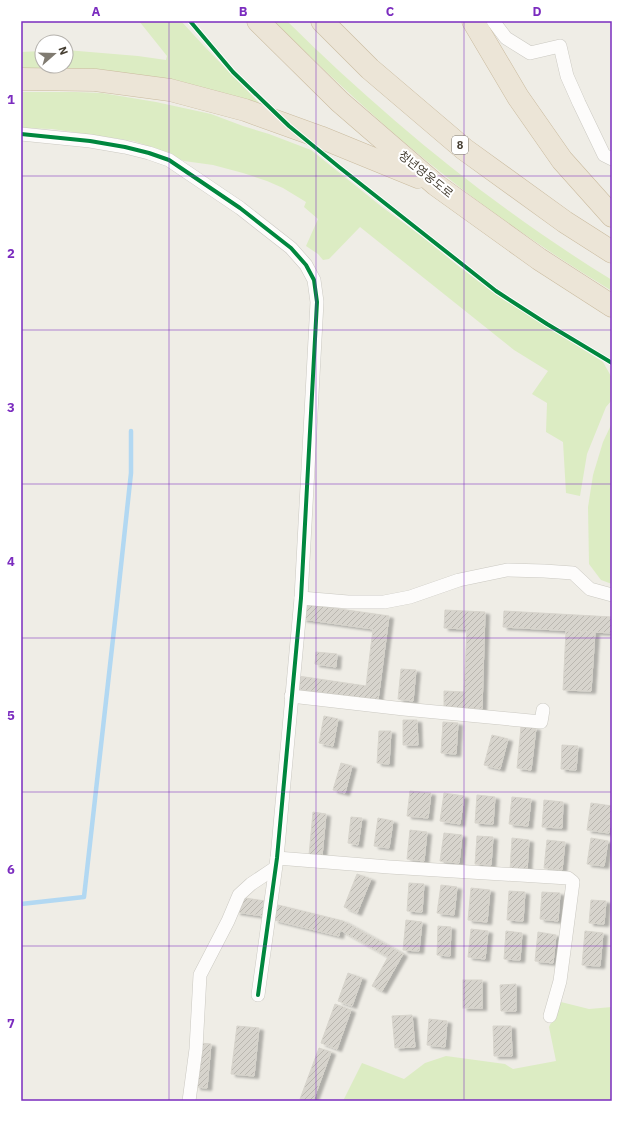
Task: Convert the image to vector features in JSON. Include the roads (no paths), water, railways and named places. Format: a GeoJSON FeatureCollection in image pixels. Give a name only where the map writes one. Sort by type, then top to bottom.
{"type":"FeatureCollection","features":[{"type":"Feature","properties":{"kind":"highway","name":"청년영웅도로"},"geometry":{"type":"LineString","coordinates":[[258,21],[340,102],[436,184],[539,259],[612,306]]}},
{"type":"Feature","properties":{"kind":"highway","name":"8"},"geometry":{"type":"LineString","coordinates":[[322,21],[370,69],[464,149],[565,222],[612,252]]}},
{"type":"Feature","properties":{"kind":"highway"},"geometry":{"type":"LineString","coordinates":[[473,21],[518,97],[562,160],[612,216]]}},
{"type":"Feature","properties":{"kind":"highway"},"geometry":{"type":"LineString","coordinates":[[21,79],[95,80],[170,90],[246,110],[320,137],[436,184]]}},
{"type":"Feature","properties":{"kind":"street"},"geometry":{"type":"LineString","coordinates":[[493,21],[506,38],[530,53],[560,46],[567,76],[579,104],[604,155],[612,159]]}},
{"type":"Feature","properties":{"kind":"street"},"geometry":{"type":"LineString","coordinates":[[21,134],[90,141],[125,147],[169,160],[240,208],[292,248],[306,265],[314,280],[317,302],[300,598],[276,863],[258,995]]}},
{"type":"Feature","properties":{"kind":"street"},"geometry":{"type":"LineString","coordinates":[[300,598],[348,602],[384,602],[410,597],[459,580],[507,570],[573,573],[590,589],[612,595]]}},
{"type":"Feature","properties":{"kind":"street"},"geometry":{"type":"LineString","coordinates":[[292,696],[404,709],[541,722],[543,710]]}},
{"type":"Feature","properties":{"kind":"street"},"geometry":{"type":"LineString","coordinates":[[189,1101],[196,1049],[200,975],[228,921],[238,895],[276,863],[389,867],[568,878],[573,882],[560,981],[550,1016]]}},
{"type":"Feature","properties":{"kind":"waterway"},"geometry":{"type":"LineString","coordinates":[[21,904],[84,897],[131,473],[131,431]]}}]}
